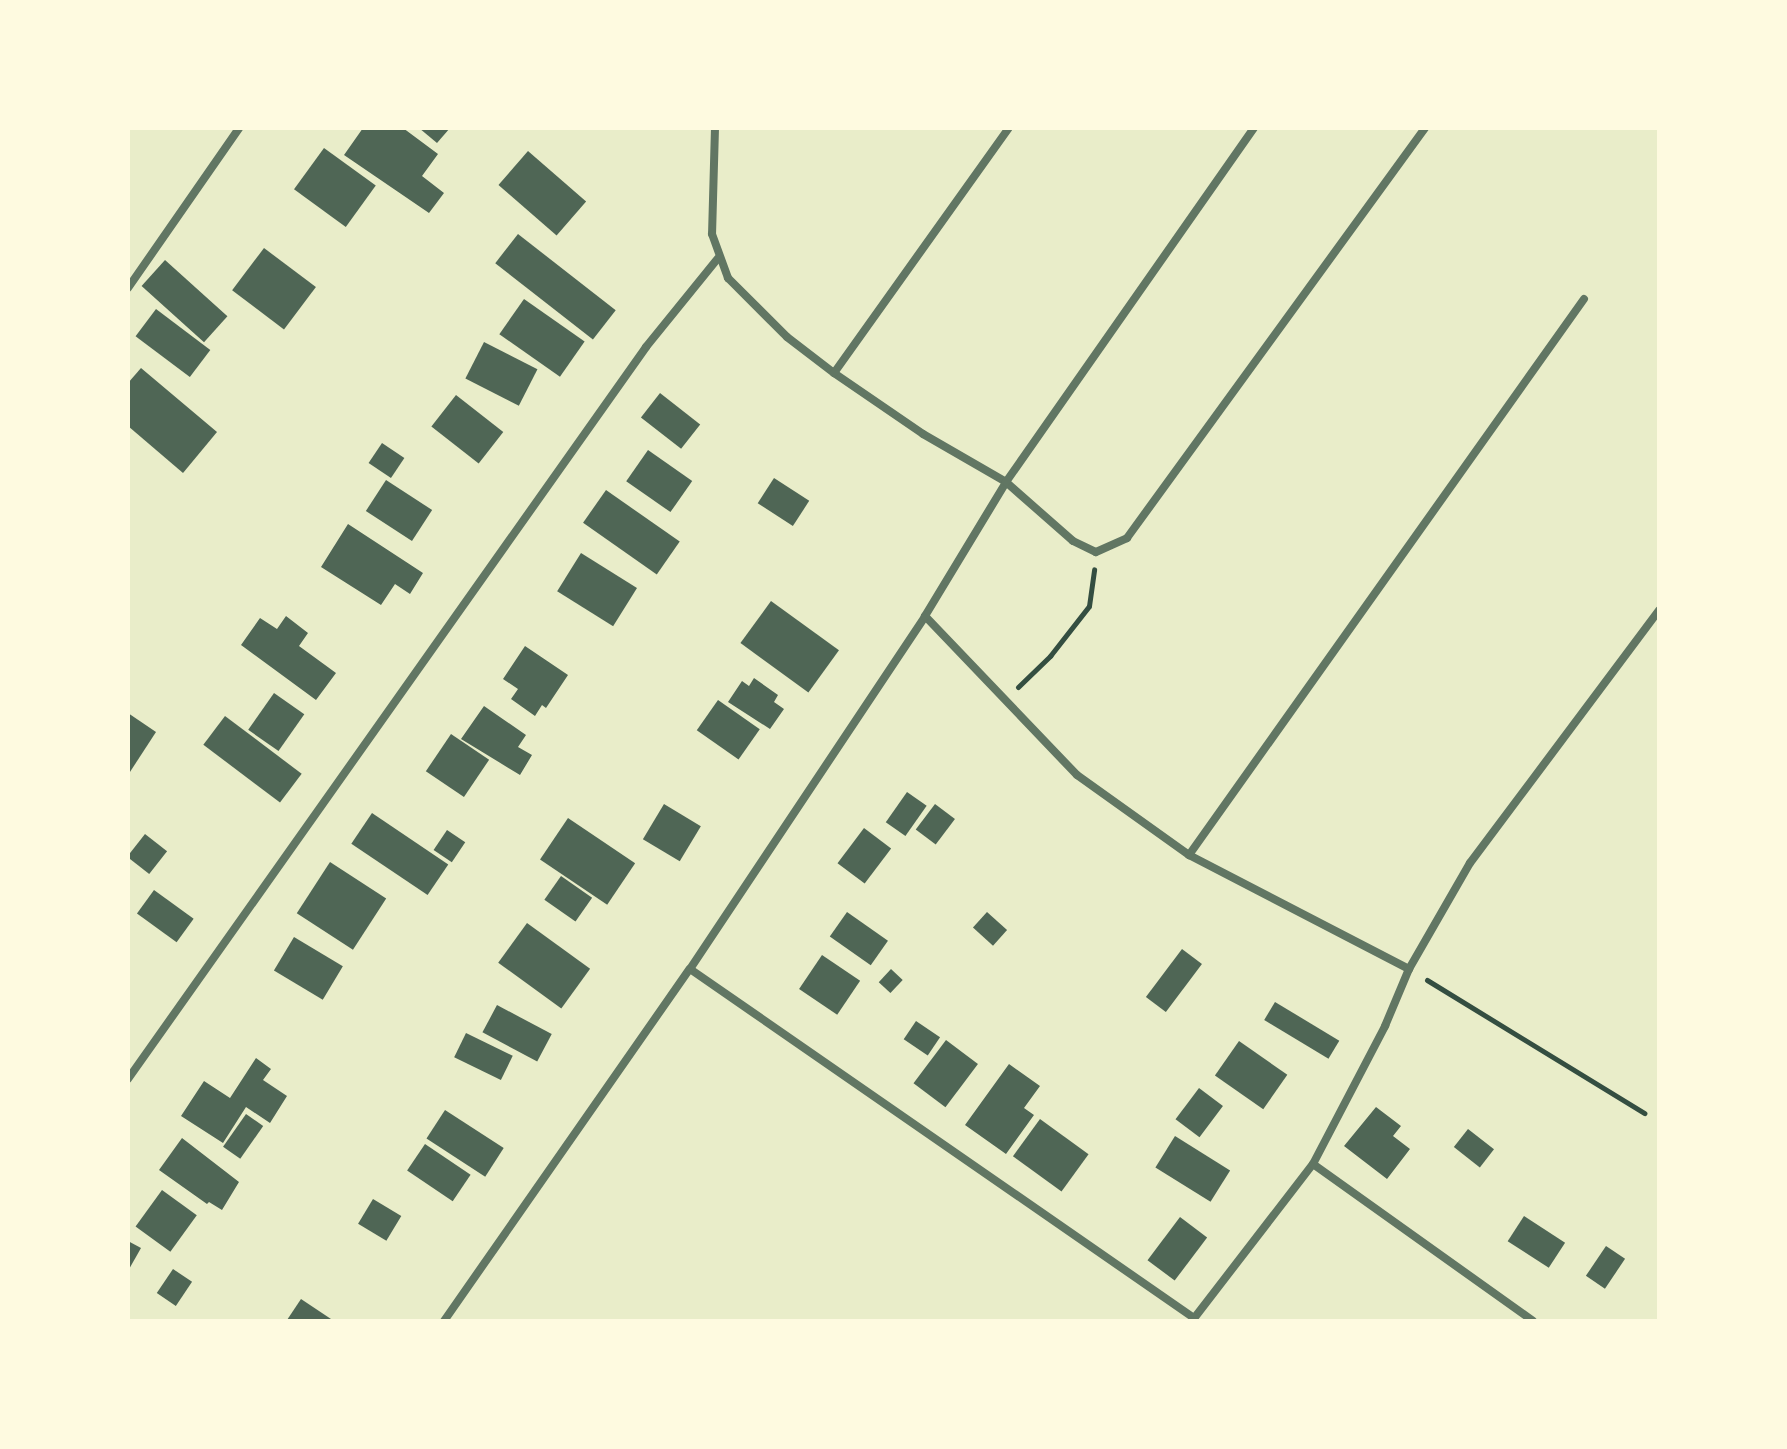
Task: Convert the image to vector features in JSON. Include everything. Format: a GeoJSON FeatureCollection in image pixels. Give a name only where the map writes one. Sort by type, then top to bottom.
{"type":"FeatureCollection","features":[{"type":"Feature","properties":{"kind":"street"},"geometry":{"type":"LineString","coordinates":[[128,288],[239,128]]}},
{"type":"Feature","properties":{"kind":"street"},"geometry":{"type":"LineString","coordinates":[[715,128],[712,234],[718,258],[728,278],[787,337],[834,373],[923,434],[1006,482],[1073,541],[1096,552],[1127,538],[1425,128]]}},
{"type":"Feature","properties":{"kind":"street"},"geometry":{"type":"LineString","coordinates":[[834,373],[1009,128]]}},
{"type":"Feature","properties":{"kind":"street"},"geometry":{"type":"LineString","coordinates":[[444,1321],[690,969],[925,616],[1006,482],[1254,128]]}},
{"type":"Feature","properties":{"kind":"street"},"geometry":{"type":"LineString","coordinates":[[128,1079],[646,347],[718,258]]}},
{"type":"Feature","properties":{"kind":"street"},"geometry":{"type":"LineString","coordinates":[[1189,855],[1584,299]]}},
{"type":"Feature","properties":{"kind":"street"},"geometry":{"type":"LineString","coordinates":[[690,969],[1193,1319],[1313,1164],[1385,1026],[1409,969],[1470,863],[1659,610]]}},
{"type":"Feature","properties":{"kind":"street"},"geometry":{"type":"LineString","coordinates":[[925,616],[1077,775],[1189,855],[1409,969]]}},
{"type":"Feature","properties":{"kind":"street"},"geometry":{"type":"LineString","coordinates":[[1313,1164],[1533,1321]]}},
{"type":"Feature","properties":{"kind":"path"},"geometry":{"type":"LineString","coordinates":[[1006,698],[1050,656],[1089,606],[1096,552]]}},
{"type":"Feature","properties":{"kind":"path"},"geometry":{"type":"LineString","coordinates":[[1409,969],[1644,1113]]}},
{"type":"Feature","properties":{"kind":"building"},"geometry":{"type":"Polygon","coordinates":[[[363,128],[403,128],[438,154],[422,176],[444,193],[429,213],[344,155],[363,128]]]}},
{"type":"Feature","properties":{"kind":"building"},"geometry":{"type":"Polygon","coordinates":[[[419,128],[450,128],[437,143],[419,128]]]}},
{"type":"Feature","properties":{"kind":"building"},"geometry":{"type":"Polygon","coordinates":[[[324,148],[376,186],[346,227],[294,189],[324,148]]]}},
{"type":"Feature","properties":{"kind":"building"},"geometry":{"type":"Polygon","coordinates":[[[528,151],[586,202],[557,235],[498,185],[528,151]]]}},
{"type":"Feature","properties":{"kind":"building"},"geometry":{"type":"Polygon","coordinates":[[[518,234],[616,310],[593,339],[495,263],[518,234]]]}},
{"type":"Feature","properties":{"kind":"building"},"geometry":{"type":"Polygon","coordinates":[[[264,248],[316,287],[284,329],[232,290],[264,248]]]}},
{"type":"Feature","properties":{"kind":"building"},"geometry":{"type":"Polygon","coordinates":[[[165,260],[227,316],[204,342],[142,286],[165,260]]]}},
{"type":"Feature","properties":{"kind":"building"},"geometry":{"type":"Polygon","coordinates":[[[524,299],[585,341],[560,377],[499,334],[524,299]]]}},
{"type":"Feature","properties":{"kind":"building"},"geometry":{"type":"Polygon","coordinates":[[[156,309],[210,350],[190,377],[136,336],[156,309]]]}},
{"type":"Feature","properties":{"kind":"building"},"geometry":{"type":"Polygon","coordinates":[[[484,342],[537,369],[519,406],[465,379],[484,342]]]}},
{"type":"Feature","properties":{"kind":"building"},"geometry":{"type":"Polygon","coordinates":[[[141,368],[217,432],[183,473],[128,426],[128,383],[141,368]]]}},
{"type":"Feature","properties":{"kind":"building"},"geometry":{"type":"Polygon","coordinates":[[[660,393],[700,424],[681,449],[641,417],[660,393]]]}},
{"type":"Feature","properties":{"kind":"building"},"geometry":{"type":"Polygon","coordinates":[[[456,395],[503,432],[479,463],[431,427],[456,395]]]}},
{"type":"Feature","properties":{"kind":"building"},"geometry":{"type":"Polygon","coordinates":[[[382,443],[404,458],[391,478],[369,463],[382,443]]]}},
{"type":"Feature","properties":{"kind":"building"},"geometry":{"type":"Polygon","coordinates":[[[648,450],[692,481],[670,512],[626,481],[648,450]]]}},
{"type":"Feature","properties":{"kind":"building"},"geometry":{"type":"Polygon","coordinates":[[[774,478],[809,501],[793,526],[758,503],[774,478]]]}},
{"type":"Feature","properties":{"kind":"building"},"geometry":{"type":"Polygon","coordinates":[[[386,480],[432,510],[412,541],[366,511],[386,480]]]}},
{"type":"Feature","properties":{"kind":"building"},"geometry":{"type":"Polygon","coordinates":[[[606,490],[680,542],[657,574],[583,523],[606,490]]]}},
{"type":"Feature","properties":{"kind":"building"},"geometry":{"type":"Polygon","coordinates":[[[348,524],[423,573],[410,594],[395,584],[381,605],[321,567],[348,524]]]}},
{"type":"Feature","properties":{"kind":"building"},"geometry":{"type":"Polygon","coordinates":[[[581,553],[637,588],[613,626],[557,591],[581,553]]]}},
{"type":"Feature","properties":{"kind":"building"},"geometry":{"type":"Polygon","coordinates":[[[771,601],[839,650],[808,692],[740,643],[771,601]]]}},
{"type":"Feature","properties":{"kind":"building"},"geometry":{"type":"Polygon","coordinates":[[[286,616],[308,633],[299,646],[336,673],[316,700],[241,645],[260,618],[277,629],[286,616]]]}},
{"type":"Feature","properties":{"kind":"building"},"geometry":{"type":"Polygon","coordinates":[[[525,646],[568,675],[546,708],[542,705],[535,716],[511,699],[518,689],[503,679],[525,646]]]}},
{"type":"Feature","properties":{"kind":"building"},"geometry":{"type":"Polygon","coordinates":[[[754,678],[778,695],[774,702],[784,709],[770,729],[728,702],[742,681],[749,686],[754,678]]]}},
{"type":"Feature","properties":{"kind":"building"},"geometry":{"type":"Polygon","coordinates":[[[274,693],[304,714],[278,751],[248,730],[274,693]]]}},
{"type":"Feature","properties":{"kind":"building"},"geometry":{"type":"Polygon","coordinates":[[[718,700],[760,729],[739,760],[697,730],[718,700]]]}},
{"type":"Feature","properties":{"kind":"building"},"geometry":{"type":"Polygon","coordinates":[[[484,706],[526,735],[518,747],[532,755],[520,775],[461,739],[484,706]]]}},
{"type":"Feature","properties":{"kind":"building"},"geometry":{"type":"Polygon","coordinates":[[[128,713],[156,732],[128,775],[128,713]]]}},
{"type":"Feature","properties":{"kind":"building"},"geometry":{"type":"Polygon","coordinates":[[[225,716],[302,774],[280,803],[203,745],[225,716]]]}},
{"type":"Feature","properties":{"kind":"building"},"geometry":{"type":"Polygon","coordinates":[[[451,734],[489,760],[464,797],[426,771],[451,734]]]}},
{"type":"Feature","properties":{"kind":"building"},"geometry":{"type":"Polygon","coordinates":[[[907,792],[927,806],[905,836],[886,822],[907,792]]]}},
{"type":"Feature","properties":{"kind":"building"},"geometry":{"type":"Polygon","coordinates":[[[664,804],[701,826],[680,861],[643,839],[664,804]]]}},
{"type":"Feature","properties":{"kind":"building"},"geometry":{"type":"Polygon","coordinates":[[[935,804],[955,819],[936,845],[916,830],[935,804]]]}},
{"type":"Feature","properties":{"kind":"building"},"geometry":{"type":"Polygon","coordinates":[[[372,813],[448,864],[428,895],[351,844],[372,813]]]}},
{"type":"Feature","properties":{"kind":"building"},"geometry":{"type":"Polygon","coordinates":[[[568,818],[635,863],[607,905],[540,859],[568,818]]]}},
{"type":"Feature","properties":{"kind":"building"},"geometry":{"type":"Polygon","coordinates":[[[864,828],[891,848],[865,884],[838,863],[864,828]]]}},
{"type":"Feature","properties":{"kind":"building"},"geometry":{"type":"Polygon","coordinates":[[[447,830],[465,842],[452,862],[434,850],[447,830]]]}},
{"type":"Feature","properties":{"kind":"building"},"geometry":{"type":"Polygon","coordinates":[[[145,834],[167,851],[149,874],[128,858],[145,834]]]}},
{"type":"Feature","properties":{"kind":"building"},"geometry":{"type":"Polygon","coordinates":[[[330,862],[386,898],[353,950],[297,913],[330,862]]]}},
{"type":"Feature","properties":{"kind":"building"},"geometry":{"type":"Polygon","coordinates":[[[561,876],[592,898],[575,922],[544,900],[561,876]]]}},
{"type":"Feature","properties":{"kind":"building"},"geometry":{"type":"Polygon","coordinates":[[[154,890],[194,919],[177,942],[137,913],[154,890]]]}},
{"type":"Feature","properties":{"kind":"building"},"geometry":{"type":"Polygon","coordinates":[[[847,912],[888,941],[871,965],[830,937],[847,912]]]}},
{"type":"Feature","properties":{"kind":"building"},"geometry":{"type":"Polygon","coordinates":[[[987,912],[1007,930],[993,946],[973,928],[987,912]]]}},
{"type":"Feature","properties":{"kind":"building"},"geometry":{"type":"Polygon","coordinates":[[[527,923],[590,969],[561,1008],[498,963],[527,923]]]}},
{"type":"Feature","properties":{"kind":"building"},"geometry":{"type":"Polygon","coordinates":[[[294,937],[343,966],[323,1000],[274,970],[294,937]]]}},
{"type":"Feature","properties":{"kind":"building"},"geometry":{"type":"Polygon","coordinates":[[[1182,949],[1202,964],[1166,1012],[1146,997],[1182,949]]]}},
{"type":"Feature","properties":{"kind":"building"},"geometry":{"type":"Polygon","coordinates":[[[822,955],[860,981],[837,1015],[799,989],[822,955]]]}},
{"type":"Feature","properties":{"kind":"building"},"geometry":{"type":"Polygon","coordinates":[[[891,969],[903,980],[890,993],[879,982],[891,969]]]}},
{"type":"Feature","properties":{"kind":"building"},"geometry":{"type":"Polygon","coordinates":[[[1275,1002],[1339,1041],[1328,1059],[1264,1020],[1275,1002]]]}},
{"type":"Feature","properties":{"kind":"building"},"geometry":{"type":"Polygon","coordinates":[[[497,1005],[552,1034],[537,1061],[482,1032],[497,1005]]]}},
{"type":"Feature","properties":{"kind":"building"},"geometry":{"type":"Polygon","coordinates":[[[916,1021],[940,1037],[928,1055],[904,1039],[916,1021]]]}},
{"type":"Feature","properties":{"kind":"building"},"geometry":{"type":"Polygon","coordinates":[[[466,1033],[513,1056],[501,1080],[454,1057],[466,1033]]]}},
{"type":"Feature","properties":{"kind":"building"},"geometry":{"type":"Polygon","coordinates":[[[946,1040],[978,1064],[945,1107],[914,1083],[946,1040]]]}},
{"type":"Feature","properties":{"kind":"building"},"geometry":{"type":"Polygon","coordinates":[[[1239,1041],[1287,1075],[1263,1109],[1215,1075],[1239,1041]]]}},
{"type":"Feature","properties":{"kind":"building"},"geometry":{"type":"Polygon","coordinates":[[[256,1058],[271,1069],[263,1080],[287,1096],[270,1123],[246,1107],[223,1143],[181,1116],[204,1081],[230,1098],[256,1058]]]}},
{"type":"Feature","properties":{"kind":"building"},"geometry":{"type":"Polygon","coordinates":[[[1009,1064],[1040,1086],[1024,1108],[1034,1115],[1006,1154],[965,1125],[1009,1064]]]}},
{"type":"Feature","properties":{"kind":"building"},"geometry":{"type":"Polygon","coordinates":[[[1199,1088],[1223,1106],[1199,1137],[1176,1119],[1199,1088]]]}},
{"type":"Feature","properties":{"kind":"building"},"geometry":{"type":"Polygon","coordinates":[[[1376,1107],[1401,1126],[1393,1136],[1410,1149],[1387,1179],[1344,1146],[1376,1107]]]}},
{"type":"Feature","properties":{"kind":"building"},"geometry":{"type":"Polygon","coordinates":[[[445,1110],[504,1148],[485,1177],[426,1139],[445,1110]]]}},
{"type":"Feature","properties":{"kind":"building"},"geometry":{"type":"Polygon","coordinates":[[[246,1114],[263,1126],[240,1159],[223,1147],[246,1114]]]}},
{"type":"Feature","properties":{"kind":"building"},"geometry":{"type":"Polygon","coordinates":[[[1040,1119],[1089,1154],[1062,1191],[1013,1156],[1040,1119]]]}},
{"type":"Feature","properties":{"kind":"building"},"geometry":{"type":"Polygon","coordinates":[[[1468,1129],[1494,1149],[1480,1167],[1454,1147],[1468,1129]]]}},
{"type":"Feature","properties":{"kind":"building"},"geometry":{"type":"Polygon","coordinates":[[[1175,1136],[1230,1170],[1211,1202],[1155,1167],[1175,1136]]]}},
{"type":"Feature","properties":{"kind":"building"},"geometry":{"type":"Polygon","coordinates":[[[182,1138],[239,1182],[222,1210],[209,1202],[207,1204],[159,1170],[182,1138]]]}},
{"type":"Feature","properties":{"kind":"building"},"geometry":{"type":"Polygon","coordinates":[[[425,1144],[471,1175],[453,1201],[407,1171],[425,1144]]]}},
{"type":"Feature","properties":{"kind":"building"},"geometry":{"type":"Polygon","coordinates":[[[162,1190],[197,1215],[170,1252],[136,1226],[162,1190]]]}},
{"type":"Feature","properties":{"kind":"building"},"geometry":{"type":"Polygon","coordinates":[[[373,1199],[401,1216],[386,1241],[358,1224],[373,1199]]]}},
{"type":"Feature","properties":{"kind":"building"},"geometry":{"type":"Polygon","coordinates":[[[1524,1216],[1565,1243],[1549,1268],[1508,1241],[1524,1216]]]}},
{"type":"Feature","properties":{"kind":"building"},"geometry":{"type":"Polygon","coordinates":[[[1180,1217],[1207,1237],[1175,1281],[1148,1260],[1180,1217]]]}},
{"type":"Feature","properties":{"kind":"building"},"geometry":{"type":"Polygon","coordinates":[[[128,1241],[141,1248],[128,1271],[128,1241]]]}},
{"type":"Feature","properties":{"kind":"building"},"geometry":{"type":"Polygon","coordinates":[[[1606,1246],[1625,1259],[1605,1289],[1586,1276],[1606,1246]]]}},
{"type":"Feature","properties":{"kind":"building"},"geometry":{"type":"Polygon","coordinates":[[[173,1269],[192,1282],[176,1306],[157,1293],[173,1269]]]}},
{"type":"Feature","properties":{"kind":"building"},"geometry":{"type":"Polygon","coordinates":[[[301,1299],[334,1321],[287,1320],[301,1299]]]}}]}
